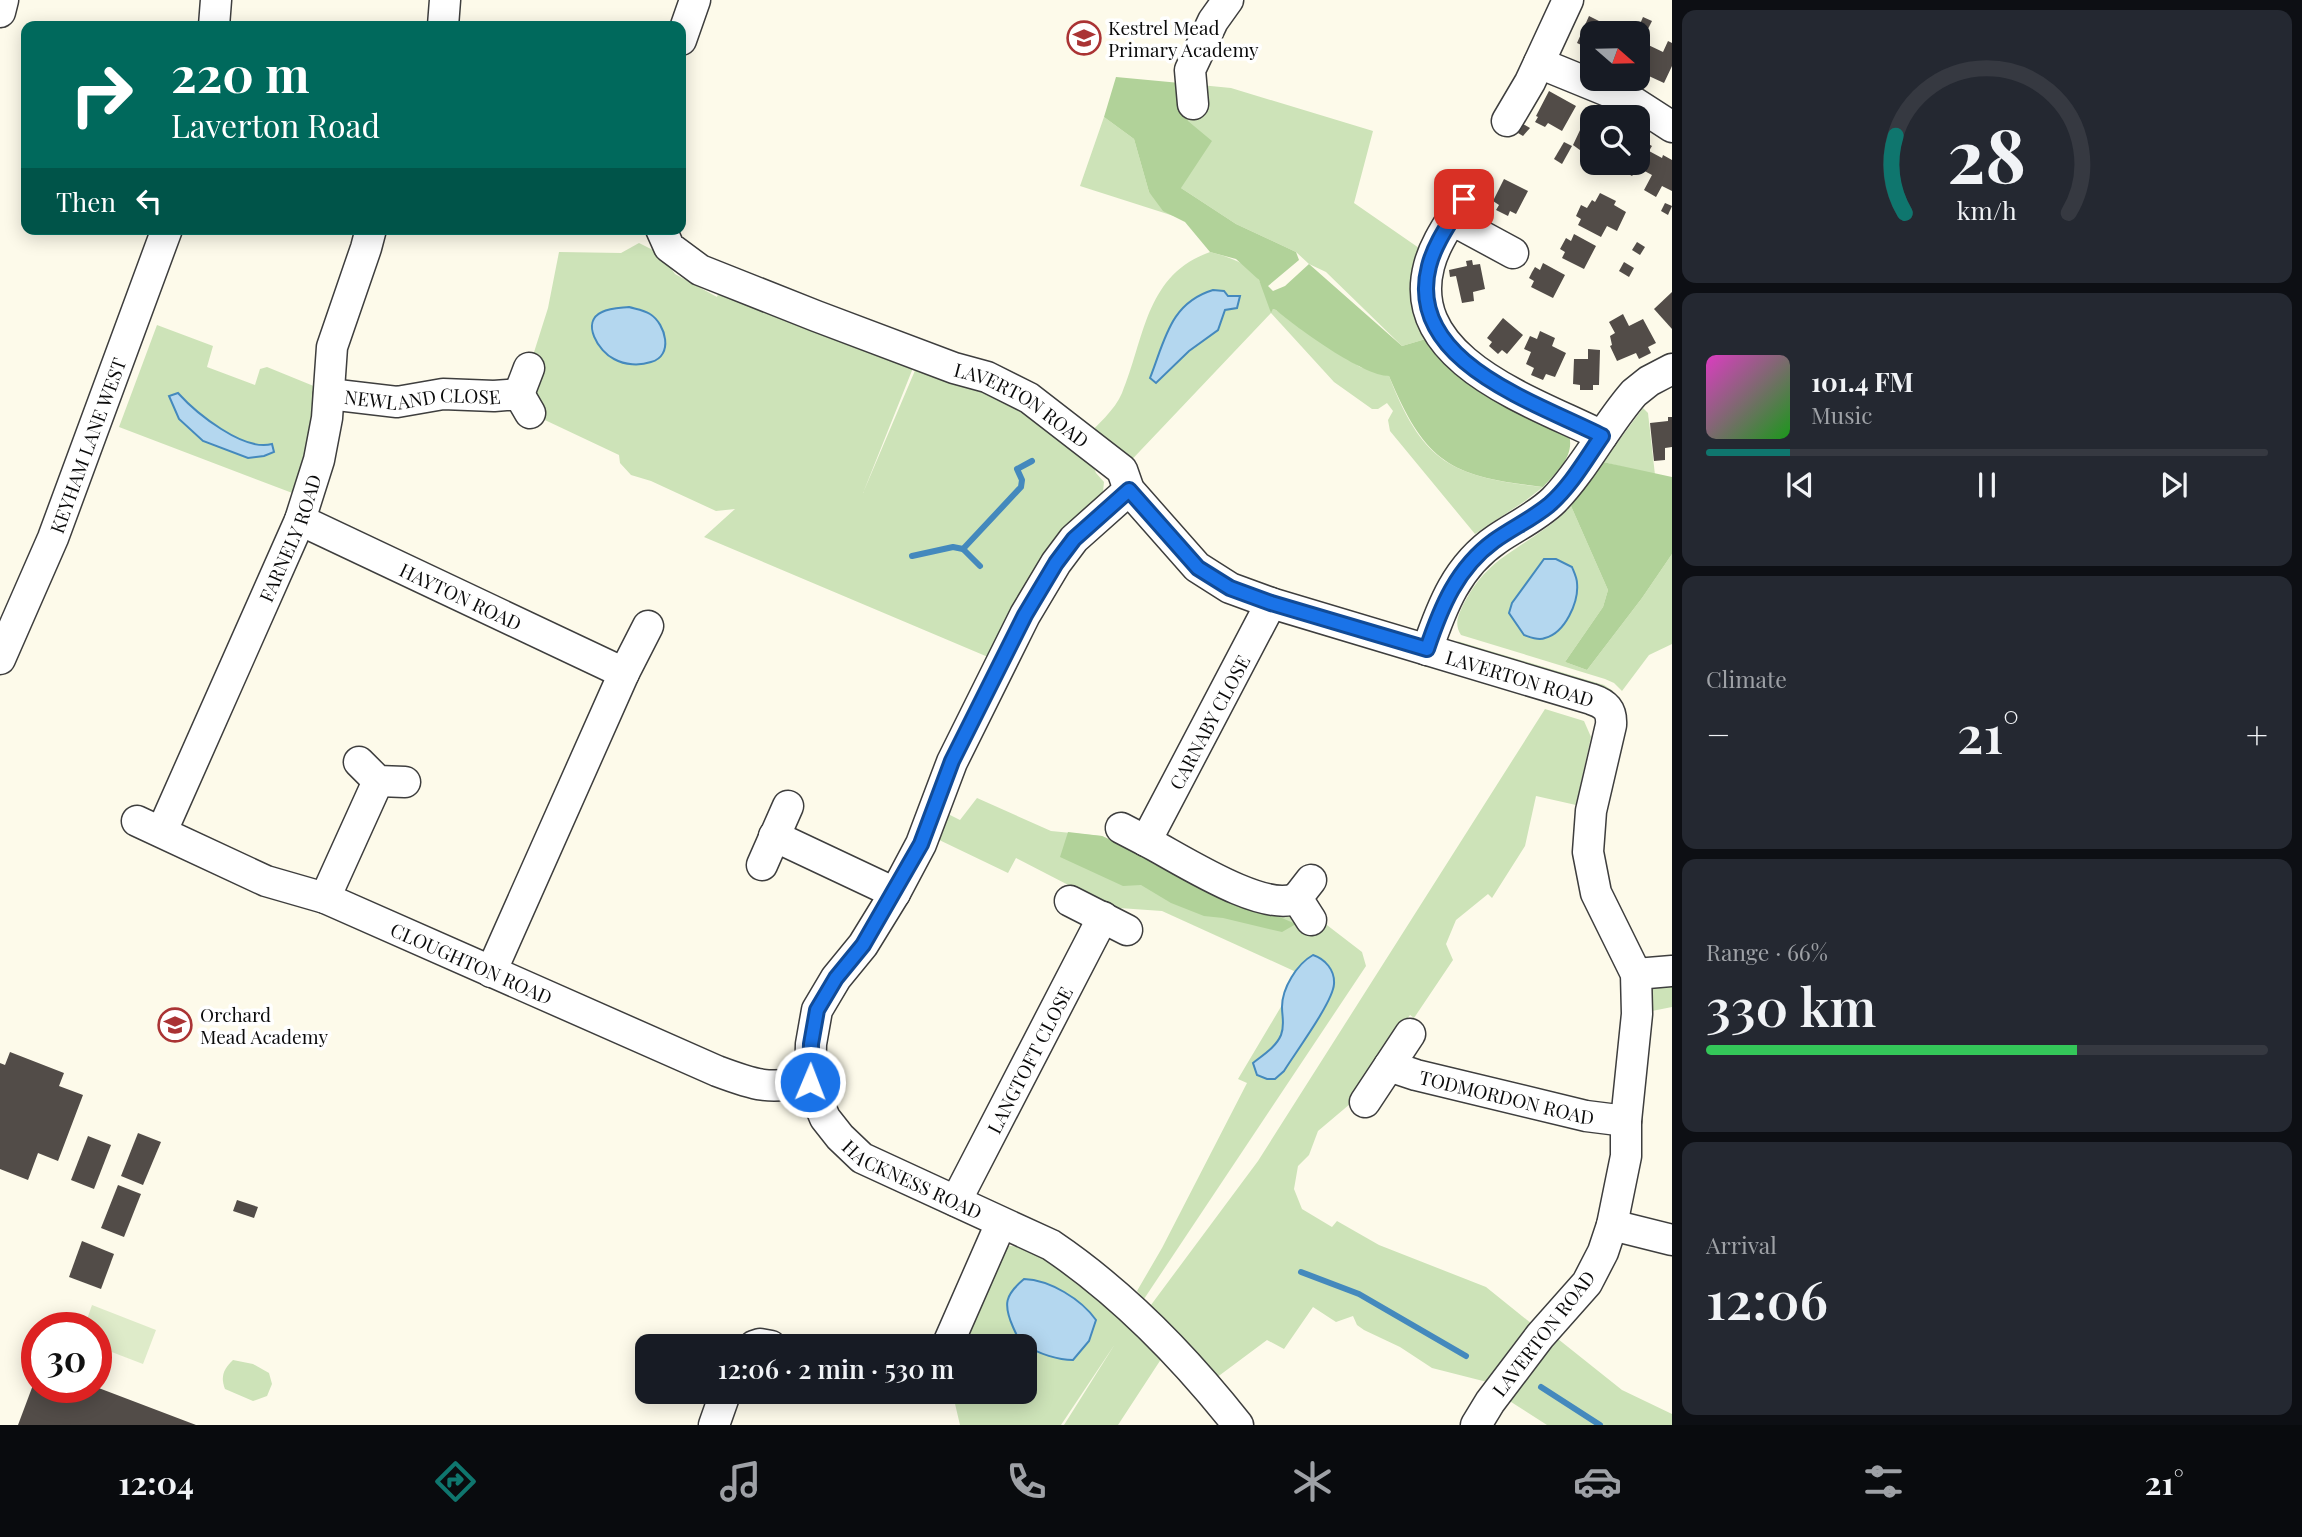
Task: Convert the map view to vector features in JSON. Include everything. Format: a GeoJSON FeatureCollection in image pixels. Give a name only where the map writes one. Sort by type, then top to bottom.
{"type":"FeatureCollection","features":[{"type":"Feature","properties":{"kind":"street"},"geometry":{"type":"LineString","coordinates":[[0,12],[3,0]]}},
{"type":"Feature","properties":{"kind":"street"},"geometry":{"type":"LineString","coordinates":[[214,21],[216,0]]}},
{"type":"Feature","properties":{"kind":"street"},"geometry":{"type":"LineString","coordinates":[[443,21],[445,0]]}},
{"type":"Feature","properties":{"kind":"street"},"geometry":{"type":"LineString","coordinates":[[686,26],[695,0]]}},
{"type":"Feature","properties":{"kind":"street"},"geometry":{"type":"LineString","coordinates":[[1193,104],[1190,70],[1213,21],[1228,0]]}},
{"type":"Feature","properties":{"kind":"street"},"geometry":{"type":"LineString","coordinates":[[1507,121],[1569,0]]}},
{"type":"Feature","properties":{"kind":"street"},"geometry":{"type":"LineString","coordinates":[[1539,63],[1632,101],[1672,127]]}},
{"type":"Feature","properties":{"kind":"street"},"geometry":{"type":"LineString","coordinates":[[1513,253],[1458,209],[1432,255],[1426,279],[1429,307],[1440,335],[1462,361],[1488,380],[1602,436]]}},
{"type":"Feature","properties":{"kind":"street","name":"KEYHAM LANE WEST"},"geometry":{"type":"LineString","coordinates":[[0,659],[53,538],[165,235]]}},
{"type":"Feature","properties":{"kind":"street","name":"FARNELY ROAD"},"geometry":{"type":"LineString","coordinates":[[150,826],[300,520],[319,460],[329,394],[332,347],[369,235]]}},
{"type":"Feature","properties":{"kind":"street","name":"LAVERTON ROAD"},"geometry":{"type":"LineString","coordinates":[[663,235],[669,247],[700,270],[954,368],[987,377],[1029,398],[1122,470],[1129,490],[1198,568],[1230,588],[1271,603],[1591,699],[1607,707],[1611,713],[1611,725],[1591,811],[1588,852],[1596,893],[1636,974],[1637,1014],[1626,1121],[1626,1156],[1612,1225],[1603,1252],[1587,1283],[1535,1344],[1490,1402],[1476,1425]]}},
{"type":"Feature","properties":{"kind":"street"},"geometry":{"type":"LineString","coordinates":[[1427,649],[1442,607],[1467,564],[1494,541],[1555,499],[1638,389],[1672,369]]}},
{"type":"Feature","properties":{"kind":"street","name":"NEWLAND CLOSE"},"geometry":{"type":"LineString","coordinates":[[329,394],[397,402],[443,394],[494,396],[526,392]]}},
{"type":"Feature","properties":{"kind":"street","name":"HACKNESS ROAD"},"geometry":{"type":"LineString","coordinates":[[1129,490],[1074,539],[1056,563],[1025,615],[952,761],[921,844],[863,945],[836,978],[817,1010],[811,1044],[810,1082],[825,1118],[862,1158],[1051,1245],[1079,1263],[1207,1385],[1238,1425]]}},
{"type":"Feature","properties":{"kind":"street","name":"HAYTON ROAD"},"geometry":{"type":"LineString","coordinates":[[300,520],[624,673]]}},
{"type":"Feature","properties":{"kind":"street","name":"CARNABY CLOSE"},"geometry":{"type":"LineString","coordinates":[[1271,603],[1134,835],[1255,897],[1283,902],[1306,900]]}},
{"type":"Feature","properties":{"kind":"street"},"geometry":{"type":"LineString","coordinates":[[491,972],[624,673],[648,626]]}},
{"type":"Feature","properties":{"kind":"street"},"geometry":{"type":"LineString","coordinates":[[325,898],[381,775]]}},
{"type":"Feature","properties":{"kind":"street"},"geometry":{"type":"LineString","coordinates":[[762,865],[788,806]]}},
{"type":"Feature","properties":{"kind":"street","name":"CLOUGHTON ROAD"},"geometry":{"type":"LineString","coordinates":[[150,826],[266,881],[325,898],[751,1084],[777,1087],[810,1082]]}},
{"type":"Feature","properties":{"kind":"street"},"geometry":{"type":"LineString","coordinates":[[774,836],[895,893]]}},
{"type":"Feature","properties":{"kind":"street","name":"LANGTOFT CLOSE"},"geometry":{"type":"LineString","coordinates":[[956,1201],[1115,924],[1070,901]]}},
{"type":"Feature","properties":{"kind":"street"},"geometry":{"type":"LineString","coordinates":[[1636,974],[1672,971]]}},
{"type":"Feature","properties":{"kind":"street"},"geometry":{"type":"LineString","coordinates":[[1365,1102],[1410,1034]]}},
{"type":"Feature","properties":{"kind":"street","name":"TODMORDON ROAD"},"geometry":{"type":"LineString","coordinates":[[1389,1066],[1586,1116],[1626,1121]]}},
{"type":"Feature","properties":{"kind":"street"},"geometry":{"type":"LineString","coordinates":[[952,1334],[1001,1223]]}},
{"type":"Feature","properties":{"kind":"street"},"geometry":{"type":"LineString","coordinates":[[1612,1225],[1672,1240]]}},
{"type":"Feature","properties":{"kind":"street"},"geometry":{"type":"LineString","coordinates":[[714,1425],[721,1404]]}},
{"type":"Feature","properties":{"kind":"green space"},"geometry":{"type":"Polygon","coordinates":[[[1116,77],[1180,83],[1188,121],[1212,141],[1181,188],[1236,224],[1296,252],[1299,260],[1268,286],[1273,291],[1285,286],[1309,264],[1402,346],[1429,338],[1569,435],[1567,457],[1554,476],[1543,487],[1511,483],[1463,470],[1445,460],[1429,447],[1416,429],[1389,376],[1347,360],[1276,310],[1273,309],[1271,313],[1259,280],[1236,259],[1210,252],[1185,222],[1163,211],[1149,192],[1134,139],[1104,117],[1116,77]]]}},
{"type":"Feature","properties":{"kind":"green space"},"geometry":{"type":"Polygon","coordinates":[[[1180,83],[1231,88],[1373,131],[1354,203],[1419,248],[1412,272],[1412,283],[1416,305],[1429,338],[1402,346],[1326,272],[1309,264],[1296,252],[1236,224],[1181,188],[1188,121],[1180,83]]]}},
{"type":"Feature","properties":{"kind":"green space"},"geometry":{"type":"Polygon","coordinates":[[[1104,117],[1134,139],[1149,192],[1180,218],[1080,186],[1104,117]]]}},
{"type":"Feature","properties":{"kind":"green space"},"geometry":{"type":"Polygon","coordinates":[[[639,243],[661,254],[675,274],[717,297],[723,281],[919,353],[863,493],[922,354],[1083,440],[1096,473],[1104,482],[1103,492],[1039,560],[988,657],[704,537],[735,509],[716,511],[651,481],[631,475],[620,463],[619,455],[530,413],[529,368],[548,308],[559,252],[621,253],[639,243]]]}},
{"type":"Feature","properties":{"kind":"green space"},"geometry":{"type":"Polygon","coordinates":[[[1210,252],[1235,260],[1251,271],[1263,287],[1271,312],[1276,310],[1360,367],[1389,376],[1415,429],[1445,461],[1486,478],[1543,487],[1475,534],[1390,431],[1388,420],[1393,411],[1387,403],[1378,409],[1372,409],[1334,382],[1271,313],[1122,470],[1084,439],[1119,399],[1150,310],[1160,292],[1172,276],[1188,262],[1210,252]]]}},
{"type":"Feature","properties":{"kind":"green space"},"geometry":{"type":"Polygon","coordinates":[[[157,325],[213,346],[207,367],[255,385],[260,369],[267,367],[321,389],[295,494],[119,427],[157,325]]]}},
{"type":"Feature","properties":{"kind":"green space"},"geometry":{"type":"Polygon","coordinates":[[[1643,408],[1648,413],[1655,475],[1603,462],[1643,408]]]}},
{"type":"Feature","properties":{"kind":"green space"},"geometry":{"type":"Polygon","coordinates":[[[1603,462],[1672,477],[1672,554],[1587,670],[1565,662],[1603,607],[1608,590],[1571,506],[1603,462]]]}},
{"type":"Feature","properties":{"kind":"green space"},"geometry":{"type":"Polygon","coordinates":[[[1571,506],[1608,590],[1603,607],[1565,662],[1587,670],[1672,554],[1672,644],[1649,655],[1622,691],[1605,679],[1461,635],[1457,624],[1463,605],[1480,578],[1499,560],[1549,526],[1571,506]]]}},
{"type":"Feature","properties":{"kind":"green space"},"geometry":{"type":"Polygon","coordinates":[[[1457,641],[1604,685],[1613,691],[1611,694],[1464,647],[1457,641]]]}},
{"type":"Feature","properties":{"kind":"green space"},"geometry":{"type":"Polygon","coordinates":[[[1545,709],[1584,721],[1591,737],[1576,805],[1536,796],[1525,846],[1492,898],[1488,894],[1456,920],[1446,944],[1453,960],[1414,1018],[1410,1015],[1350,1104],[1318,1131],[1309,1155],[1298,1166],[1294,1189],[1302,1209],[1332,1227],[1337,1221],[1379,1245],[1486,1287],[1532,1324],[1487,1382],[1432,1368],[1400,1347],[1364,1330],[1357,1325],[1353,1316],[1336,1322],[1313,1307],[1284,1349],[1267,1340],[1216,1378],[1148,1309],[1258,1161],[1545,709]]]}},
{"type":"Feature","properties":{"kind":"green space"},"geometry":{"type":"Polygon","coordinates":[[[977,798],[1051,831],[1102,836],[1136,852],[1323,922],[1362,952],[1366,966],[1144,1299],[1137,1291],[1247,1083],[1238,1079],[1282,1005],[1294,971],[1162,911],[1107,905],[1016,858],[1008,873],[933,837],[942,811],[960,820],[977,798]]]}},
{"type":"Feature","properties":{"kind":"green space"},"geometry":{"type":"Polygon","coordinates":[[[1068,832],[1102,836],[1136,852],[1155,865],[1296,924],[1282,932],[1204,916],[1171,903],[1141,885],[1123,886],[1060,857],[1068,832]]]}},
{"type":"Feature","properties":{"kind":"green space"},"geometry":{"type":"Polygon","coordinates":[[[1672,971],[1672,1007],[1637,1014],[1636,974],[1672,971]]]}},
{"type":"Feature","properties":{"kind":"green space"},"geometry":{"type":"Polygon","coordinates":[[[1008,1246],[1040,1254],[1072,1275],[1126,1326],[1140,1319],[1169,1347],[1118,1425],[1064,1425],[1115,1344],[1061,1425],[960,1425],[955,1404],[1037,1404],[1037,1334],[963,1334],[999,1255],[1008,1246]]]}},
{"type":"Feature","properties":{"kind":"green space"},"geometry":{"type":"Polygon","coordinates":[[[92,1305],[110,1312],[90,1312],[92,1305]]]}},
{"type":"Feature","properties":{"kind":"green space"},"geometry":{"type":"Polygon","coordinates":[[[112,1313],[156,1330],[143,1364],[112,1352],[112,1313]]]}},
{"type":"Feature","properties":{"kind":"green space"},"geometry":{"type":"Polygon","coordinates":[[[1558,1339],[1622,1390],[1672,1414],[1672,1425],[1547,1425],[1508,1400],[1558,1339]]]}},
{"type":"Feature","properties":{"kind":"green space"},"geometry":{"type":"Polygon","coordinates":[[[233,1360],[253,1364],[269,1373],[272,1384],[267,1396],[253,1401],[225,1389],[224,1373],[233,1360]]]}},
{"type":"Feature","properties":{"kind":"water"},"geometry":{"type":"Polygon","coordinates":[[[1213,290],[1224,291],[1228,296],[1240,296],[1237,308],[1225,310],[1218,330],[1189,351],[1156,383],[1150,378],[1171,325],[1187,304],[1213,290]]]}},
{"type":"Feature","properties":{"kind":"water"},"geometry":{"type":"Polygon","coordinates":[[[629,307],[648,313],[660,325],[665,347],[658,359],[642,364],[623,363],[608,355],[594,337],[592,323],[596,317],[608,310],[629,307]]]}},
{"type":"Feature","properties":{"kind":"water"},"geometry":{"type":"Polygon","coordinates":[[[178,393],[196,411],[221,429],[248,442],[272,444],[274,452],[248,458],[203,441],[179,419],[169,396],[178,393]]]}},
{"type":"Feature","properties":{"kind":"water"},"geometry":{"type":"Polygon","coordinates":[[[1544,559],[1556,559],[1572,567],[1577,591],[1569,616],[1559,630],[1537,639],[1524,635],[1509,613],[1512,603],[1544,559]]]}},
{"type":"Feature","properties":{"kind":"water"},"geometry":{"type":"Polygon","coordinates":[[[1313,955],[1325,962],[1333,974],[1334,984],[1327,1003],[1284,1071],[1275,1079],[1257,1075],[1253,1063],[1273,1047],[1281,1035],[1282,1007],[1288,985],[1301,964],[1313,955]]]}},
{"type":"Feature","properties":{"kind":"water"},"geometry":{"type":"Polygon","coordinates":[[[1024,1279],[1034,1280],[1064,1292],[1090,1312],[1096,1320],[1089,1341],[1073,1360],[1055,1358],[1037,1351],[1037,1334],[1016,1334],[1007,1306],[1013,1290],[1024,1279]]]}},
{"type":"Feature","properties":{"kind":"building"},"geometry":{"type":"Polygon","coordinates":[[[1589,16],[1600,21],[1587,21],[1589,16]]]}},
{"type":"Feature","properties":{"kind":"building"},"geometry":{"type":"Polygon","coordinates":[[[1668,41],[1672,43],[1672,66],[1664,83],[1650,77],[1650,46],[1663,52],[1668,41]]]}},
{"type":"Feature","properties":{"kind":"building"},"geometry":{"type":"Polygon","coordinates":[[[1549,91],[1576,106],[1562,131],[1548,123],[1545,127],[1535,122],[1549,91]]]}},
{"type":"Feature","properties":{"kind":"building"},"geometry":{"type":"Polygon","coordinates":[[[1523,124],[1530,128],[1523,136],[1518,133],[1523,124]]]}},
{"type":"Feature","properties":{"kind":"building"},"geometry":{"type":"Polygon","coordinates":[[[1580,130],[1580,150],[1573,145],[1580,130]]]}},
{"type":"Feature","properties":{"kind":"building"},"geometry":{"type":"Polygon","coordinates":[[[1564,142],[1572,146],[1562,164],[1554,159],[1564,142]]]}},
{"type":"Feature","properties":{"kind":"building"},"geometry":{"type":"Polygon","coordinates":[[[1650,152],[1672,160],[1672,191],[1662,186],[1656,197],[1644,190],[1652,175],[1650,152]]]}},
{"type":"Feature","properties":{"kind":"building"},"geometry":{"type":"Polygon","coordinates":[[[1504,179],[1528,191],[1516,214],[1510,211],[1508,216],[1496,210],[1499,205],[1493,201],[1504,179]]]}},
{"type":"Feature","properties":{"kind":"building"},"geometry":{"type":"Polygon","coordinates":[[[1600,193],[1616,201],[1614,205],[1626,212],[1617,231],[1607,226],[1601,237],[1578,225],[1581,219],[1576,216],[1581,205],[1587,208],[1592,200],[1595,202],[1600,193]]]}},
{"type":"Feature","properties":{"kind":"building"},"geometry":{"type":"Polygon","coordinates":[[[1665,203],[1672,206],[1668,215],[1661,211],[1665,203]]]}},
{"type":"Feature","properties":{"kind":"building"},"geometry":{"type":"Polygon","coordinates":[[[1574,234],[1596,246],[1584,269],[1562,258],[1565,252],[1560,249],[1566,238],[1571,241],[1574,234]]]}},
{"type":"Feature","properties":{"kind":"building"},"geometry":{"type":"Polygon","coordinates":[[[1637,242],[1645,247],[1640,255],[1632,250],[1637,242]]]}},
{"type":"Feature","properties":{"kind":"building"},"geometry":{"type":"Polygon","coordinates":[[[1472,260],[1473,265],[1480,264],[1485,289],[1473,292],[1474,301],[1462,303],[1456,276],[1450,277],[1449,270],[1467,266],[1466,261],[1472,260]]]}},
{"type":"Feature","properties":{"kind":"building"},"geometry":{"type":"Polygon","coordinates":[[[1624,262],[1634,268],[1629,277],[1619,271],[1624,262]]]}},
{"type":"Feature","properties":{"kind":"building"},"geometry":{"type":"Polygon","coordinates":[[[1543,263],[1565,275],[1553,298],[1531,287],[1534,281],[1529,278],[1535,267],[1540,270],[1543,263]]]}},
{"type":"Feature","properties":{"kind":"building"},"geometry":{"type":"Polygon","coordinates":[[[1672,292],[1672,329],[1654,309],[1672,292]]]}},
{"type":"Feature","properties":{"kind":"building"},"geometry":{"type":"Polygon","coordinates":[[[1623,314],[1629,326],[1643,319],[1656,343],[1648,347],[1651,353],[1639,359],[1636,353],[1617,361],[1610,346],[1610,336],[1615,333],[1609,322],[1623,314]]]}},
{"type":"Feature","properties":{"kind":"building"},"geometry":{"type":"Polygon","coordinates":[[[1503,318],[1523,335],[1507,354],[1502,350],[1498,354],[1489,346],[1492,342],[1487,338],[1503,318]]]}},
{"type":"Feature","properties":{"kind":"building"},"geometry":{"type":"Polygon","coordinates":[[[1540,331],[1555,338],[1552,346],[1566,353],[1555,377],[1546,374],[1543,380],[1531,375],[1534,368],[1526,364],[1531,352],[1524,349],[1530,336],[1537,339],[1540,331]]]}},
{"type":"Feature","properties":{"kind":"building"},"geometry":{"type":"Polygon","coordinates":[[[1588,349],[1600,350],[1599,385],[1593,385],[1593,390],[1580,390],[1580,385],[1573,384],[1574,359],[1588,359],[1588,349]]]}},
{"type":"Feature","properties":{"kind":"building"},"geometry":{"type":"Polygon","coordinates":[[[1668,417],[1672,417],[1672,447],[1665,448],[1665,460],[1654,461],[1650,423],[1668,421],[1668,417]]]}},
{"type":"Feature","properties":{"kind":"building"},"geometry":{"type":"Polygon","coordinates":[[[10,1052],[64,1073],[59,1086],[83,1095],[58,1161],[38,1153],[28,1180],[0,1169],[0,1063],[5,1065],[10,1052]]]}},
{"type":"Feature","properties":{"kind":"building"},"geometry":{"type":"Polygon","coordinates":[[[138,1133],[161,1142],[143,1185],[121,1176],[138,1133]]]}},
{"type":"Feature","properties":{"kind":"building"},"geometry":{"type":"Polygon","coordinates":[[[88,1136],[111,1145],[94,1189],[71,1180],[88,1136]]]}},
{"type":"Feature","properties":{"kind":"building"},"geometry":{"type":"Polygon","coordinates":[[[118,1185],[141,1194],[124,1237],[101,1228],[118,1185]]]}},
{"type":"Feature","properties":{"kind":"building"},"geometry":{"type":"Polygon","coordinates":[[[237,1200],[258,1207],[254,1218],[233,1211],[237,1200]]]}},
{"type":"Feature","properties":{"kind":"building"},"geometry":{"type":"Polygon","coordinates":[[[82,1241],[114,1254],[101,1289],[69,1277],[82,1241]]]}},
{"type":"Feature","properties":{"kind":"building"},"geometry":{"type":"Polygon","coordinates":[[[112,1393],[196,1425],[18,1425],[26,1403],[112,1403],[112,1393]]]}},
{"type":"Feature","properties":{"kind":"waterway"},"geometry":{"type":"LineString","coordinates":[[963,549],[1021,487],[1022,480],[1017,469],[1032,461]]}},
{"type":"Feature","properties":{"kind":"waterway"},"geometry":{"type":"LineString","coordinates":[[912,556],[953,547],[963,549],[980,566]]}},
{"type":"Feature","properties":{"kind":"waterway"},"geometry":{"type":"LineString","coordinates":[[1301,1272],[1359,1294],[1466,1356]]}},
{"type":"Feature","properties":{"kind":"waterway"},"geometry":{"type":"LineString","coordinates":[[1541,1387],[1600,1425]]}},
{"type":"Feature","properties":{"kind":"place","name":"Kestrel Mead Primary Academy"},"geometry":{"type":"Point","coordinates":[1084,38]}},
{"type":"Feature","properties":{"kind":"place","name":"Orchard Mead Academy"},"geometry":{"type":"Point","coordinates":[175,1025]}},
{"type":"Feature","properties":{"kind":"route"},"geometry":{"type":"LineString","coordinates":[[810,1082],[811,1044],[817,1010],[836,978],[863,945],[921,844],[952,761],[1025,615],[1056,563],[1074,539],[1129,490],[1198,568],[1230,588],[1271,603],[1427,649],[1442,607],[1467,564],[1494,541],[1549,504],[1574,476],[1602,436],[1488,380],[1455,353],[1440,335],[1434,322],[1426,293],[1429,266],[1464,199]]}}]}
